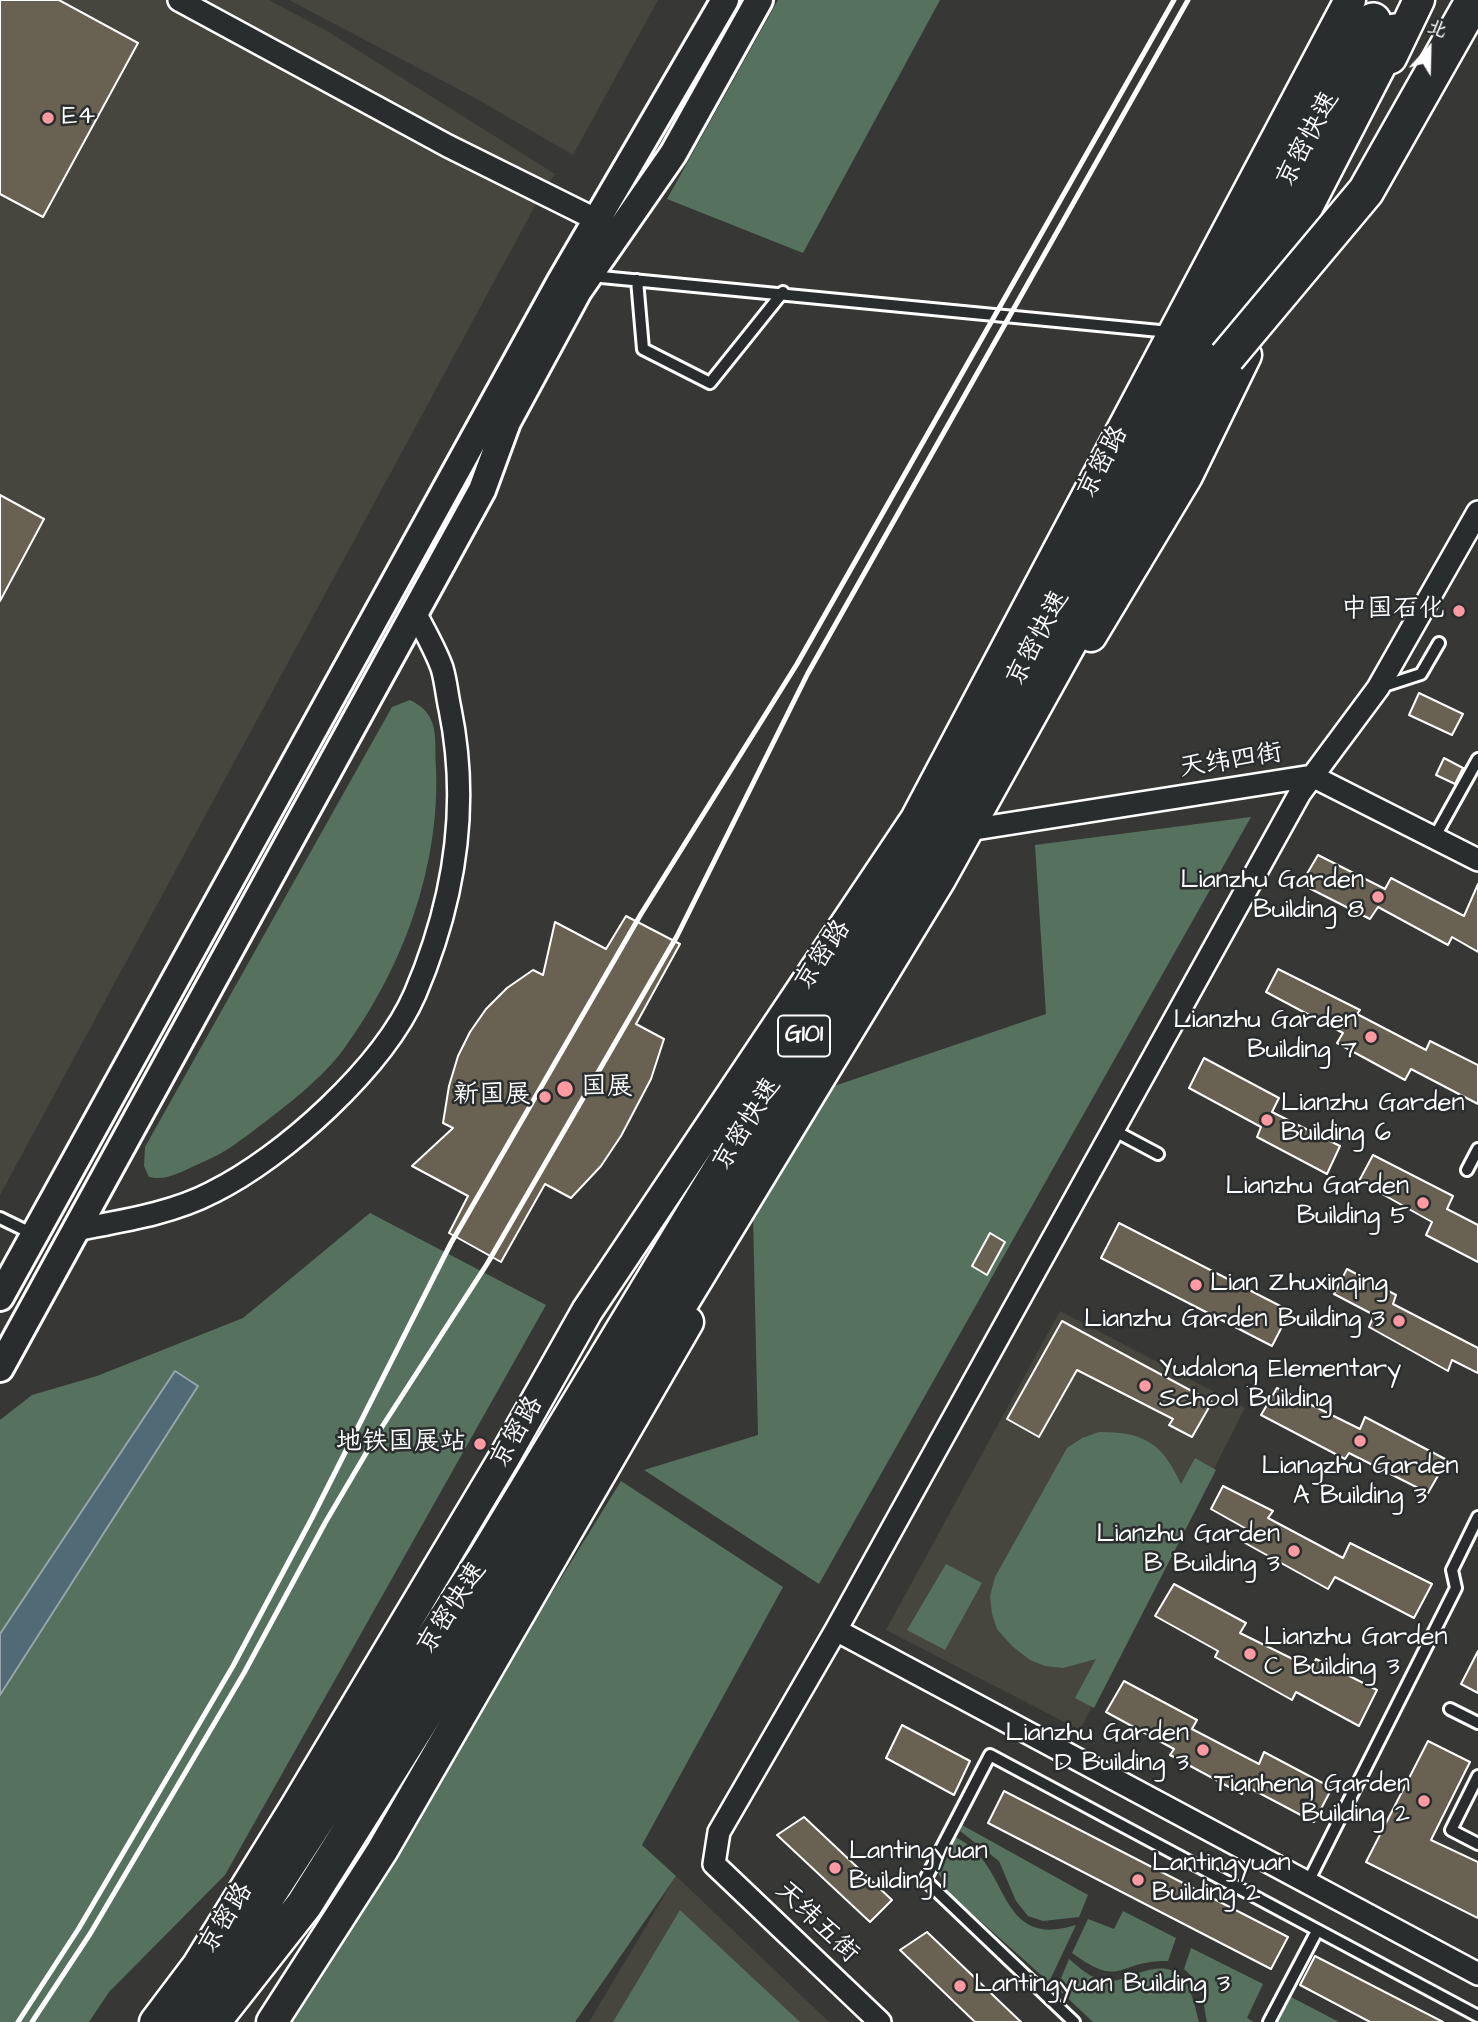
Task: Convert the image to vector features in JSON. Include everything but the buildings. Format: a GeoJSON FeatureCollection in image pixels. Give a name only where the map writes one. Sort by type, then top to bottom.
{"type":"FeatureCollection","features":[{"type":"Feature","properties":{"kind":"highway"},"geometry":{"type":"LineString","coordinates":[[1227,357],[1366,191],[1474,0]]}},
{"type":"Feature","properties":{"kind":"highway","name":"京密快速"},"geometry":{"type":"LineString","coordinates":[[212,2022],[304,1905],[611,1416],[938,878],[1227,357],[1373,18]]}},
{"type":"Feature","properties":{"kind":"highway","name":"京密快速"},"geometry":{"type":"LineString","coordinates":[[185,2022],[486,1559],[772,1085],[916,866],[1373,18]]}},
{"type":"Feature","properties":{"kind":"main road","name":"G101"},"geometry":{"type":"LineString","coordinates":[[272,2022],[382,1851],[975,829],[1186,476],[1419,0]]}},
{"type":"Feature","properties":{"kind":"main road","name":"京密路"},"geometry":{"type":"LineString","coordinates":[[155,2022],[198,1965],[295,1808],[504,1458],[587,1311],[916,819],[1173,332],[1373,18]]}},
{"type":"Feature","properties":{"kind":"street"},"geometry":{"type":"LineString","coordinates":[[179,0],[448,146],[597,220]]}},
{"type":"Feature","properties":{"kind":"street"},"geometry":{"type":"LineString","coordinates":[[0,1297],[597,220],[725,0]]}},
{"type":"Feature","properties":{"kind":"street"},"geometry":{"type":"LineString","coordinates":[[0,1368],[482,490],[507,422],[589,275],[673,154],[759,0]]}},
{"type":"Feature","properties":{"kind":"street"},"geometry":{"type":"LineString","coordinates":[[1478,512],[1378,688],[1300,793],[836,1630],[1005,1726],[1308,1882],[1478,1974]]}},
{"type":"Feature","properties":{"kind":"street"},"geometry":{"type":"LineString","coordinates":[[75,1230],[143,1217],[213,1193],[284,1146],[337,1098],[378,1054],[414,996],[446,903],[458,849],[460,804],[456,737],[442,668],[414,610]]}},
{"type":"Feature","properties":{"kind":"street","name":"天纬四街"},"geometry":{"type":"LineString","coordinates":[[975,829],[1312,776],[1478,860]]}},
{"type":"Feature","properties":{"kind":"street","name":"天纬五街"},"geometry":{"type":"LineString","coordinates":[[836,1630],[719,1832],[714,1864],[880,2022]]}},
{"type":"Feature","properties":{"kind":"lane"},"geometry":{"type":"LineString","coordinates":[[589,275],[1173,332]]}},
{"type":"Feature","properties":{"kind":"lane"},"geometry":{"type":"LineString","coordinates":[[637,280],[643,349],[710,383],[783,292]]}},
{"type":"Feature","properties":{"kind":"lane"},"geometry":{"type":"LineString","coordinates":[[1378,688],[1421,674],[1439,643]]}},
{"type":"Feature","properties":{"kind":"lane"},"geometry":{"type":"LineString","coordinates":[[1434,838],[1473,780],[1478,759]]}},
{"type":"Feature","properties":{"kind":"lane"},"geometry":{"type":"LineString","coordinates":[[1113,1130],[1158,1154]]}},
{"type":"Feature","properties":{"kind":"lane"},"geometry":{"type":"LineString","coordinates":[[1467,1170],[1478,1149]]}},
{"type":"Feature","properties":{"kind":"lane"},"geometry":{"type":"LineString","coordinates":[[0,1218],[35,1235]]}},
{"type":"Feature","properties":{"kind":"lane"},"geometry":{"type":"LineString","coordinates":[[1308,1882],[1456,1588],[1452,1570],[1478,1517]]}},
{"type":"Feature","properties":{"kind":"lane"},"geometry":{"type":"LineString","coordinates":[[1450,1709],[1478,1723]]}},
{"type":"Feature","properties":{"kind":"lane"},"geometry":{"type":"LineString","coordinates":[[1074,2022],[925,1880],[990,1755],[1478,2016]]}},
{"type":"Feature","properties":{"kind":"lane"},"geometry":{"type":"LineString","coordinates":[[1478,1776],[1451,1830],[1478,1844]]}},
{"type":"Feature","properties":{"kind":"lane"},"geometry":{"type":"LineString","coordinates":[[1269,2022],[1317,1931]]}},
{"type":"Feature","properties":{"kind":"shaded area"},"geometry":{"type":"Polygon","coordinates":[[[0,0],[269,0],[327,31],[555,174],[542,193],[0,1195],[0,0]]]}},
{"type":"Feature","properties":{"kind":"shaded area"},"geometry":{"type":"Polygon","coordinates":[[[289,0],[658,0],[573,155],[477,99],[289,0]]]}},
{"type":"Feature","properties":{"kind":"shaded area"},"geometry":{"type":"Polygon","coordinates":[[[1060,1311],[1245,1408],[1080,1730],[886,1630],[1060,1311]]]}},
{"type":"Feature","properties":{"kind":"shaded area"},"geometry":{"type":"Polygon","coordinates":[[[676,1876],[829,2022],[589,2022],[676,1876]]]}},
{"type":"Feature","properties":{"kind":"green space"},"geometry":{"type":"Polygon","coordinates":[[[778,0],[940,0],[803,253],[667,199],[778,0]]]}},
{"type":"Feature","properties":{"kind":"green space"},"geometry":{"type":"Polygon","coordinates":[[[410,700],[427,713],[434,728],[436,806],[424,880],[413,917],[383,986],[335,1060],[285,1106],[236,1144],[212,1158],[170,1176],[149,1177],[144,1166],[145,1147],[392,707],[410,700]]]}},
{"type":"Feature","properties":{"kind":"green space"},"geometry":{"type":"Polygon","coordinates":[[[1251,817],[819,1584],[644,1470],[758,1435],[752,1173],[796,1099],[1046,1014],[1035,845],[1251,817]]]}},
{"type":"Feature","properties":{"kind":"green space"},"geometry":{"type":"Polygon","coordinates":[[[370,1213],[546,1305],[225,1875],[109,1992],[89,2022],[0,2022],[0,1695],[198,1386],[175,1371],[0,1634],[0,1420],[32,1395],[97,1376],[243,1318],[370,1213]]]}},
{"type":"Feature","properties":{"kind":"green space"},"geometry":{"type":"Polygon","coordinates":[[[1099,1432],[1129,1434],[1150,1443],[1167,1459],[1181,1484],[1195,1458],[1216,1470],[1094,1708],[1075,1698],[1096,1659],[1063,1668],[1045,1666],[1030,1660],[1012,1646],[997,1629],[990,1596],[995,1577],[1067,1448],[1082,1438],[1099,1432]]]}},
{"type":"Feature","properties":{"kind":"green space"},"geometry":{"type":"Polygon","coordinates":[[[621,1481],[783,1587],[642,1845],[676,1876],[575,2022],[287,2022],[621,1481]]]}},
{"type":"Feature","properties":{"kind":"green space"},"geometry":{"type":"Polygon","coordinates":[[[946,1564],[982,1583],[945,1650],[907,1630],[946,1564]]]}},
{"type":"Feature","properties":{"kind":"green space"},"geometry":{"type":"Polygon","coordinates":[[[962,1825],[1088,1895],[1079,1917],[1043,1921],[1028,1916],[1016,1901],[999,1861],[960,1831],[962,1825]]]}},
{"type":"Feature","properties":{"kind":"green space"},"geometry":{"type":"Polygon","coordinates":[[[954,1837],[973,1848],[1017,1915],[1030,1925],[1050,1930],[1076,1925],[1049,1982],[949,1893],[937,1871],[954,1837]]]}},
{"type":"Feature","properties":{"kind":"green space"},"geometry":{"type":"Polygon","coordinates":[[[680,1910],[800,2022],[613,2022],[680,1910]]]}},
{"type":"Feature","properties":{"kind":"green space"},"geometry":{"type":"Polygon","coordinates":[[[1123,1911],[1176,1938],[1168,1961],[1151,1962],[1111,1972],[1101,1970],[1072,1953],[1088,1919],[1114,1929],[1123,1911]]]}},
{"type":"Feature","properties":{"kind":"green space"},"geometry":{"type":"Polygon","coordinates":[[[1191,1948],[1263,1984],[1247,2018],[1254,2022],[1207,2022],[1198,1987],[1184,1969],[1191,1948]]]}},
{"type":"Feature","properties":{"kind":"green space"},"geometry":{"type":"Polygon","coordinates":[[[1069,1959],[1091,1976],[1107,1981],[1154,1969],[1176,1972],[1188,1987],[1199,2022],[1093,2022],[1057,1988],[1069,1959]]]}},
{"type":"Feature","properties":{"kind":"green space"},"geometry":{"type":"Polygon","coordinates":[[[1291,1997],[1339,2022],[1277,2022],[1291,1997]]]}},
{"type":"Feature","properties":{"kind":"water"},"geometry":{"type":"Polygon","coordinates":[[[175,1371],[198,1386],[0,1695],[0,1634],[175,1371]]]}},
{"type":"Feature","properties":{"kind":"railway"},"geometry":{"type":"LineString","coordinates":[[18,2022],[79,1928],[233,1666],[312,1518],[451,1243],[641,914],[797,664],[1174,0]]}},
{"type":"Feature","properties":{"kind":"railway"},"geometry":{"type":"LineString","coordinates":[[32,2022],[90,1934],[244,1673],[325,1523],[378,1433],[487,1264],[677,936],[808,673],[1188,0]]}},
{"type":"Feature","properties":{"kind":"place","name":"E4"},"geometry":{"type":"Point","coordinates":[48,118]}},
{"type":"Feature","properties":{"kind":"place","name":"中国石化"},"geometry":{"type":"Point","coordinates":[1459,611]}},
{"type":"Feature","properties":{"kind":"place","name":"Lianzhu Garden Building 8"},"geometry":{"type":"Point","coordinates":[1378,897]}},
{"type":"Feature","properties":{"kind":"place","name":"Lianzhu Garden Building 7"},"geometry":{"type":"Point","coordinates":[1371,1037]}},
{"type":"Feature","properties":{"kind":"place","name":"国展"},"geometry":{"type":"Point","coordinates":[565,1089]}},
{"type":"Feature","properties":{"kind":"place","name":"新国展"},"geometry":{"type":"Point","coordinates":[545,1097]}},
{"type":"Feature","properties":{"kind":"place","name":"Lianzhu Garden Building 6"},"geometry":{"type":"Point","coordinates":[1267,1120]}},
{"type":"Feature","properties":{"kind":"place","name":"Lianzhu Garden Building 5"},"geometry":{"type":"Point","coordinates":[1423,1203]}},
{"type":"Feature","properties":{"kind":"place","name":"Lian Zhuxinqing"},"geometry":{"type":"Point","coordinates":[1196,1285]}},
{"type":"Feature","properties":{"kind":"place","name":"Lianzhu Garden Building 3"},"geometry":{"type":"Point","coordinates":[1399,1321]}},
{"type":"Feature","properties":{"kind":"place","name":"Yudalong Elementary School Building"},"geometry":{"type":"Point","coordinates":[1145,1386]}},
{"type":"Feature","properties":{"kind":"place","name":"Liangzhu Garden A Building 3"},"geometry":{"type":"Point","coordinates":[1360,1441]}},
{"type":"Feature","properties":{"kind":"place","name":"地铁国展站"},"geometry":{"type":"Point","coordinates":[480,1444]}},
{"type":"Feature","properties":{"kind":"place","name":"Lianzhu Garden B Building 3"},"geometry":{"type":"Point","coordinates":[1294,1551]}},
{"type":"Feature","properties":{"kind":"place","name":"Lianzhu Garden C Building 3"},"geometry":{"type":"Point","coordinates":[1250,1654]}},
{"type":"Feature","properties":{"kind":"place","name":"Lianzhu Garden D Building 3"},"geometry":{"type":"Point","coordinates":[1203,1750]}},
{"type":"Feature","properties":{"kind":"place","name":"Tianheng Garden Building 2"},"geometry":{"type":"Point","coordinates":[1424,1801]}},
{"type":"Feature","properties":{"kind":"place","name":"Lantingyuan Building 1"},"geometry":{"type":"Point","coordinates":[835,1868]}},
{"type":"Feature","properties":{"kind":"place","name":"Lantingyuan Building 2"},"geometry":{"type":"Point","coordinates":[1138,1880]}},
{"type":"Feature","properties":{"kind":"place","name":"Lantingyuan Building 3"},"geometry":{"type":"Point","coordinates":[960,1986]}}]}
